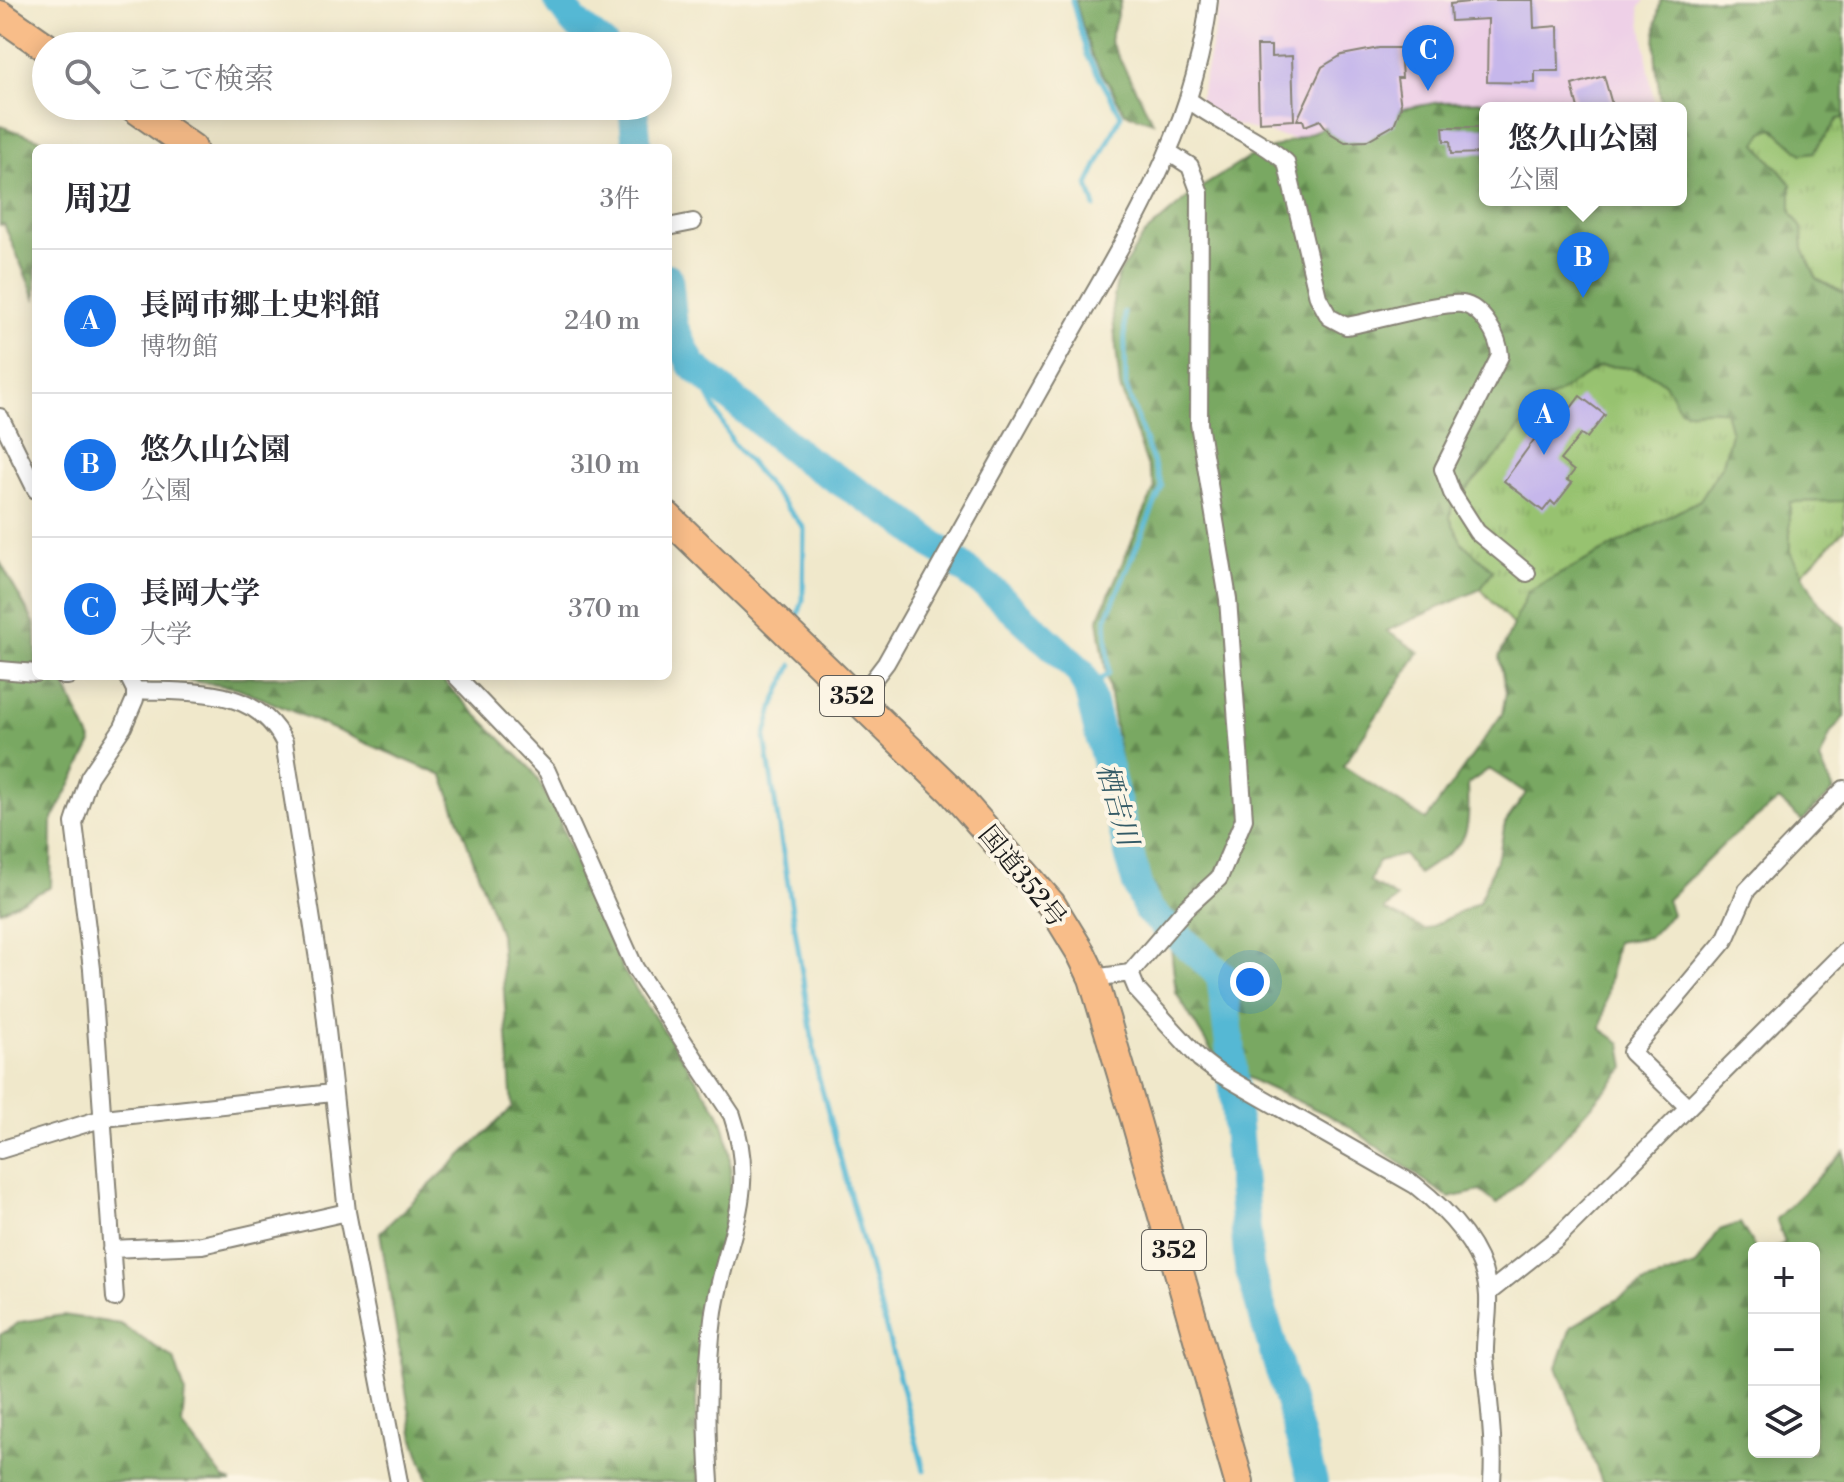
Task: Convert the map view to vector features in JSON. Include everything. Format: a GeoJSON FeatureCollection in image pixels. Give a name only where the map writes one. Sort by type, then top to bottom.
{"type":"FeatureCollection","features":[{"type":"Feature","properties":{"kind":"highway"},"geometry":{"type":"LineString","coordinates":[[0,15],[32,37]]}},
{"type":"Feature","properties":{"kind":"highway"},"geometry":{"type":"LineString","coordinates":[[152,120],[186,144]]}},
{"type":"Feature","properties":{"kind":"highway","name":"国道352号"},"geometry":{"type":"LineString","coordinates":[[672,521],[952,791],[1024,889],[1051,904],[1093,978],[1239,1482]]}},
{"type":"Feature","properties":{"kind":"street"},"geometry":{"type":"LineString","coordinates":[[857,701],[886,663],[1170,153],[1189,100],[1204,41],[1209,0]]}},
{"type":"Feature","properties":{"kind":"street"},"geometry":{"type":"LineString","coordinates":[[1189,100],[1230,128],[1269,147],[1286,162],[1318,297],[1329,317],[1346,326],[1446,304],[1465,304],[1481,315],[1499,343],[1500,356],[1443,469],[1452,493],[1477,532],[1527,573]]}},
{"type":"Feature","properties":{"kind":"street"},"geometry":{"type":"LineString","coordinates":[[1093,978],[1130,973],[1185,909],[1219,878],[1244,819],[1228,599],[1199,424],[1200,193],[1190,166],[1170,153]]}},
{"type":"Feature","properties":{"kind":"street"},"geometry":{"type":"LineString","coordinates":[[672,226],[693,222]]}},
{"type":"Feature","properties":{"kind":"street"},"geometry":{"type":"LineString","coordinates":[[0,417],[32,482]]}},
{"type":"Feature","properties":{"kind":"street"},"geometry":{"type":"LineString","coordinates":[[0,670],[32,673]]}},
{"type":"Feature","properties":{"kind":"street"},"geometry":{"type":"LineString","coordinates":[[460,680],[547,771],[635,968],[732,1115],[741,1141],[745,1169],[737,1224],[715,1309],[711,1346],[706,1426],[710,1482]]}},
{"type":"Feature","properties":{"kind":"street"},"geometry":{"type":"LineString","coordinates":[[115,1298],[92,969],[74,823],[89,777],[123,727],[132,683],[241,700],[269,720],[284,742],[322,985],[347,1212],[399,1482]]}},
{"type":"Feature","properties":{"kind":"street"},"geometry":{"type":"LineString","coordinates":[[1687,1106],[1631,1052],[1725,940],[1747,890],[1844,789]]}},
{"type":"Feature","properties":{"kind":"street"},"geometry":{"type":"LineString","coordinates":[[1488,1293],[1556,1239],[1844,952]]}},
{"type":"Feature","properties":{"kind":"street"},"geometry":{"type":"LineString","coordinates":[[1130,973],[1137,990],[1200,1059],[1217,1072],[1415,1185],[1441,1206],[1472,1247],[1488,1293],[1485,1355],[1491,1412],[1492,1482]]}},
{"type":"Feature","properties":{"kind":"street"},"geometry":{"type":"LineString","coordinates":[[0,1150],[104,1118],[332,1093]]}},
{"type":"Feature","properties":{"kind":"street"},"geometry":{"type":"LineString","coordinates":[[111,1249],[202,1245],[347,1212]]}},
{"type":"Feature","properties":{"kind":"shaded area"},"geometry":{"type":"Polygon","coordinates":[[[1221,0],[1645,0],[1639,8],[1654,102],[1479,102],[1479,109],[1306,141],[1228,123],[1199,104],[1221,0]]]}},
{"type":"Feature","properties":{"kind":"green space"},"geometry":{"type":"Polygon","coordinates":[[[1075,0],[1121,0],[1110,41],[1153,122],[1125,113],[1091,54],[1075,0]]]}},
{"type":"Feature","properties":{"kind":"green space"},"geometry":{"type":"Polygon","coordinates":[[[1661,0],[1844,0],[1844,118],[1838,119],[1814,152],[1802,154],[1773,128],[1763,132],[1756,144],[1791,184],[1791,212],[1802,228],[1803,249],[1817,279],[1844,293],[1844,501],[1790,502],[1790,552],[1819,603],[1844,627],[1844,717],[1831,732],[1820,760],[1834,791],[1802,821],[1779,800],[1724,844],[1667,900],[1672,914],[1650,937],[1616,942],[1601,1029],[1621,1043],[1625,1068],[1546,1157],[1497,1204],[1480,1191],[1449,1198],[1341,1121],[1256,1082],[1215,1057],[1176,993],[1171,948],[1122,793],[1122,771],[1098,620],[1155,487],[1120,387],[1112,307],[1118,276],[1144,235],[1194,192],[1250,157],[1342,120],[1440,102],[1506,101],[1515,102],[1479,102],[1479,206],[1687,206],[1687,102],[1661,102],[1656,27],[1661,0]],[[1600,366],[1535,408],[1502,451],[1452,505],[1450,518],[1462,543],[1493,570],[1481,589],[1387,631],[1419,652],[1343,766],[1426,820],[1502,714],[1506,692],[1499,657],[1528,591],[1700,500],[1723,463],[1731,433],[1725,411],[1682,410],[1658,378],[1618,367],[1600,366]],[[1489,769],[1468,784],[1466,830],[1456,847],[1418,874],[1404,855],[1378,861],[1370,882],[1397,898],[1384,910],[1425,930],[1479,902],[1500,850],[1505,823],[1526,793],[1489,769]]]}},
{"type":"Feature","properties":{"kind":"green space"},"geometry":{"type":"Polygon","coordinates":[[[1844,0],[1844,530],[1781,595],[1695,830],[1336,426],[1481,206],[1687,206],[1687,104],[1844,0]]]}},
{"type":"Feature","properties":{"kind":"green space"},"geometry":{"type":"Polygon","coordinates":[[[0,126],[54,144],[32,144],[32,290],[4,224],[0,225],[0,126]]]}},
{"type":"Feature","properties":{"kind":"green space"},"geometry":{"type":"Polygon","coordinates":[[[0,562],[32,619],[32,680],[63,680],[92,743],[52,821],[51,887],[0,911],[0,562]]]}},
{"type":"Feature","properties":{"kind":"green space"},"geometry":{"type":"Polygon","coordinates":[[[186,680],[442,680],[533,771],[558,817],[589,898],[623,970],[719,1113],[727,1138],[730,1189],[704,1317],[697,1378],[699,1482],[429,1482],[414,1439],[380,1232],[512,1108],[500,934],[443,776],[238,688],[186,680]]]}},
{"type":"Feature","properties":{"kind":"green space"},"geometry":{"type":"Polygon","coordinates":[[[1844,1152],[1844,1482],[1602,1482],[1557,1367],[1571,1327],[1647,1282],[1696,1266],[1719,1230],[1740,1223],[1751,1242],[1748,1242],[1748,1458],[1820,1458],[1820,1242],[1785,1242],[1776,1219],[1844,1152]]]}},
{"type":"Feature","properties":{"kind":"green space"},"geometry":{"type":"Polygon","coordinates":[[[63,1315],[120,1324],[174,1359],[185,1392],[182,1425],[224,1479],[232,1482],[0,1482],[0,1335],[20,1322],[63,1315]]]}},
{"type":"Feature","properties":{"kind":"building"},"geometry":{"type":"Polygon","coordinates":[[[1533,0],[1534,28],[1558,26],[1559,71],[1535,71],[1535,83],[1487,82],[1488,19],[1451,21],[1450,4],[1533,0]]]}},
{"type":"Feature","properties":{"kind":"building"},"geometry":{"type":"Polygon","coordinates":[[[1257,46],[1271,46],[1271,57],[1292,56],[1294,120],[1259,122],[1257,46]]]}},
{"type":"Feature","properties":{"kind":"building"},"geometry":{"type":"Polygon","coordinates":[[[1379,48],[1400,48],[1402,78],[1397,78],[1401,107],[1394,125],[1366,141],[1345,142],[1330,133],[1320,120],[1305,126],[1303,120],[1297,120],[1322,67],[1342,55],[1379,48]]]}},
{"type":"Feature","properties":{"kind":"building"},"geometry":{"type":"Polygon","coordinates":[[[1604,76],[1611,102],[1576,102],[1572,85],[1604,76]]]}},
{"type":"Feature","properties":{"kind":"building"},"geometry":{"type":"Polygon","coordinates":[[[1443,127],[1479,127],[1479,153],[1451,154],[1450,141],[1444,141],[1443,127]]]}},
{"type":"Feature","properties":{"kind":"building"},"geometry":{"type":"Polygon","coordinates":[[[1580,396],[1605,415],[1587,438],[1581,434],[1560,460],[1574,471],[1567,480],[1572,483],[1555,505],[1551,501],[1543,511],[1504,481],[1547,422],[1556,428],[1580,396]]]}},
{"type":"Feature","properties":{"kind":"waterway","name":"栖吉川"},"geometry":{"type":"LineString","coordinates":[[558,0],[573,21],[587,32]]}},
{"type":"Feature","properties":{"kind":"waterway"},"geometry":{"type":"LineString","coordinates":[[1072,0],[1087,55],[1121,115],[1088,185],[1095,207]]}},
{"type":"Feature","properties":{"kind":"waterway","name":"栖吉川"},"geometry":{"type":"LineString","coordinates":[[634,120],[637,144]]}},
{"type":"Feature","properties":{"kind":"waterway"},"geometry":{"type":"LineString","coordinates":[[1088,688],[1109,673],[1106,619],[1162,487],[1126,387],[1124,312]]}},
{"type":"Feature","properties":{"kind":"waterway","name":"栖吉川"},"geometry":{"type":"LineString","coordinates":[[672,316],[673,326],[692,365],[805,459],[899,518],[993,591],[1080,671],[1088,688],[1137,885],[1148,910],[1221,975],[1249,1267],[1313,1482]]}},
{"type":"Feature","properties":{"kind":"waterway"},"geometry":{"type":"LineString","coordinates":[[692,365],[733,443],[804,528],[803,600],[798,616]]}},
{"type":"Feature","properties":{"kind":"waterway"},"geometry":{"type":"LineString","coordinates":[[792,665],[774,704],[765,738],[818,1075],[924,1470]]}},
{"type":"Feature","properties":{"kind":"place","name":"長岡大学"},"geometry":{"type":"Point","coordinates":[1428,91]}},
{"type":"Feature","properties":{"kind":"place","name":"悠久山公園"},"geometry":{"type":"Point","coordinates":[1583,298]}},
{"type":"Feature","properties":{"kind":"place","name":"長岡市郷土史料館"},"geometry":{"type":"Point","coordinates":[1544,455]}}]}
